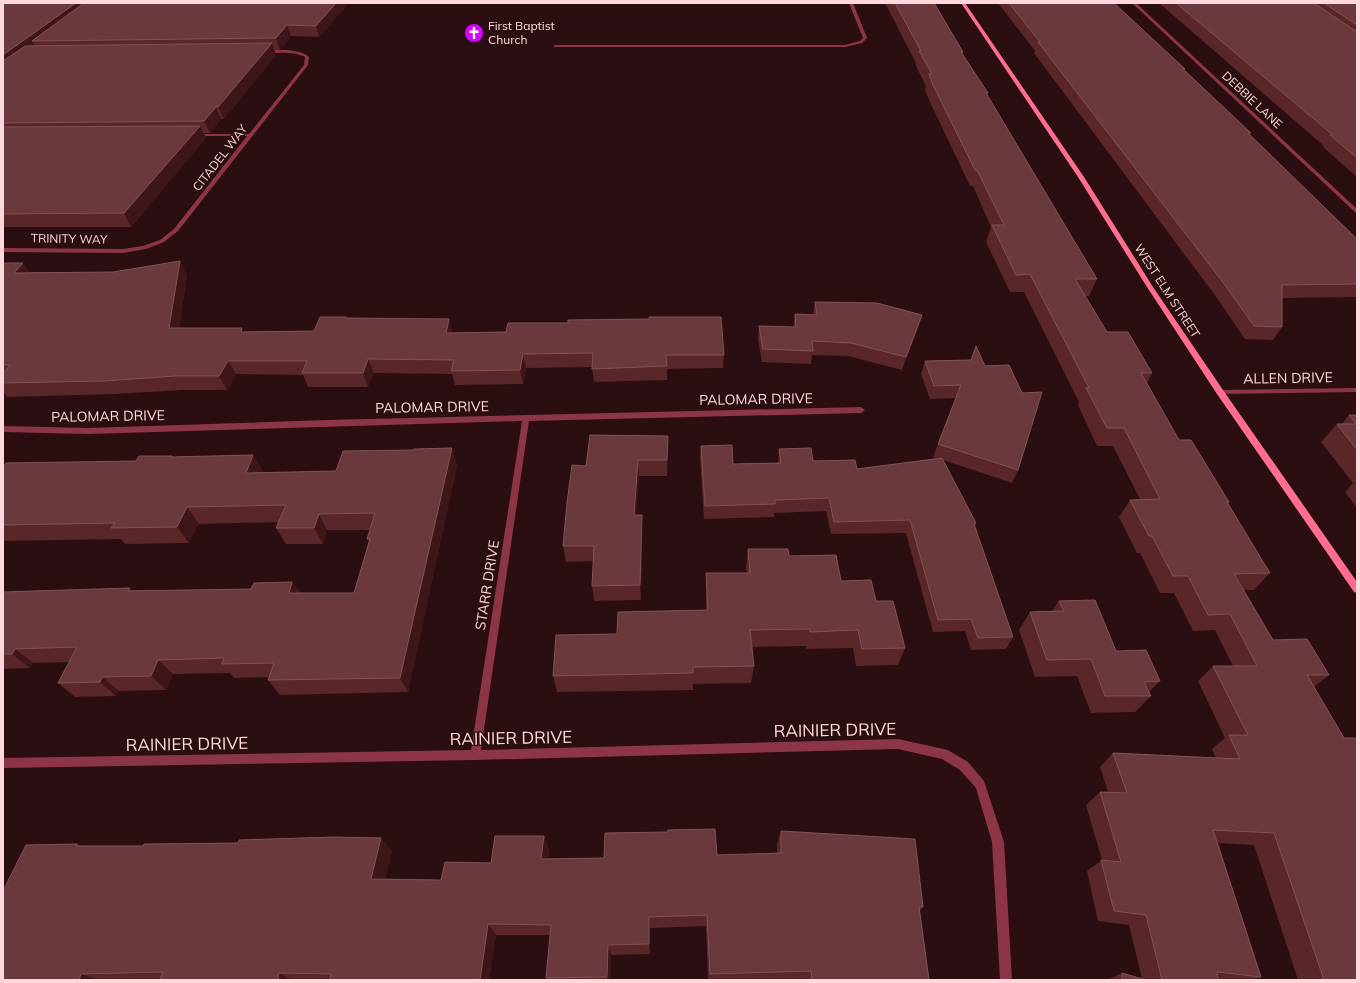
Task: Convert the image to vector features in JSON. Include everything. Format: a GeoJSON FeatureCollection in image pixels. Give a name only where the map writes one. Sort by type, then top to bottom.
{"type":"FeatureCollection","features":[{"type":"Feature","properties":{"kind":"street"},"geometry":{"type":"LineString","coordinates":[[555,46],[845,46],[861,42],[865,38],[851,3]]}},
{"type":"Feature","properties":{"kind":"street","name":"WEST ELM STREET"},"geometry":{"type":"LineString","coordinates":[[963,3],[1081,177],[1150,287],[1220,392],[1357,589]]}},
{"type":"Feature","properties":{"kind":"street","name":"DEBBIE LANE"},"geometry":{"type":"LineString","coordinates":[[1134,3],[1357,212]]}},
{"type":"Feature","properties":{"kind":"street","name":"CITADEL WAY"},"geometry":{"type":"LineString","coordinates":[[134,249],[144,248],[162,241],[176,230],[306,65],[307,57],[302,54],[258,52]]}},
{"type":"Feature","properties":{"kind":"street"},"geometry":{"type":"LineString","coordinates":[[189,136],[251,135]]}},
{"type":"Feature","properties":{"kind":"street","name":"TRINITY WAY"},"geometry":{"type":"LineString","coordinates":[[3,250],[123,251],[134,249]]}},
{"type":"Feature","properties":{"kind":"street","name":"ALLEN DRIVE"},"geometry":{"type":"LineString","coordinates":[[1220,392],[1357,390]]}},
{"type":"Feature","properties":{"kind":"street","name":"PALOMAR DRIVE"},"geometry":{"type":"LineString","coordinates":[[3,429],[88,431],[327,423],[861,410]]}},
{"type":"Feature","properties":{"kind":"street","name":"STARR DRIVE"},"geometry":{"type":"LineString","coordinates":[[475,755],[526,418]]}},
{"type":"Feature","properties":{"kind":"street","name":"RAINIER DRIVE"},"geometry":{"type":"LineString","coordinates":[[3,763],[475,755],[898,744],[944,754],[964,766],[980,784],[998,842],[1006,980]]}},
{"type":"Feature","properties":{"kind":"building"},"geometry":{"type":"Polygon","coordinates":[[[8,3],[76,3],[3,55],[3,6],[8,3]]]}},
{"type":"Feature","properties":{"kind":"building"},"geometry":{"type":"Polygon","coordinates":[[[84,3],[336,3],[316,26],[287,25],[276,38],[32,41],[84,3]]]}},
{"type":"Feature","properties":{"kind":"building"},"geometry":{"type":"Polygon","coordinates":[[[895,3],[934,3],[963,52],[961,52],[988,93],[986,93],[1097,279],[1075,279],[1107,332],[1128,332],[1152,373],[1141,373],[1179,440],[1191,440],[1270,573],[1234,574],[1273,640],[1307,639],[1329,675],[1307,675],[1344,738],[1357,738],[1357,980],[1324,980],[1274,833],[1213,830],[1261,977],[1217,972],[1218,980],[1162,980],[1146,915],[1114,911],[1101,860],[1121,862],[1100,792],[1127,793],[1113,753],[1240,759],[1229,735],[1248,735],[1213,666],[1257,666],[1230,614],[1208,615],[1188,576],[1173,576],[1152,536],[1149,536],[1130,500],[1160,499],[1124,428],[1107,428],[1086,388],[1089,388],[1030,274],[1016,275],[992,225],[1004,225],[933,85],[929,74],[932,74],[919,51],[921,51],[895,3]]]}},
{"type":"Feature","properties":{"kind":"building"},"geometry":{"type":"Polygon","coordinates":[[[1009,3],[1114,3],[1251,133],[1248,133],[1357,239],[1357,284],[1282,285],[1282,327],[1254,326],[1222,281],[1009,3]]]}},
{"type":"Feature","properties":{"kind":"building"},"geometry":{"type":"Polygon","coordinates":[[[1176,3],[1314,3],[1357,32],[1357,158],[1330,135],[1333,135],[1176,3]]]}},
{"type":"Feature","properties":{"kind":"building"},"geometry":{"type":"Polygon","coordinates":[[[1324,3],[1357,3],[1357,25],[1324,3]]]}},
{"type":"Feature","properties":{"kind":"building"},"geometry":{"type":"Polygon","coordinates":[[[272,43],[218,107],[216,107],[204,121],[3,123],[3,61],[25,46],[272,43]]]}},
{"type":"Feature","properties":{"kind":"building"},"geometry":{"type":"Polygon","coordinates":[[[200,126],[124,213],[3,214],[3,127],[200,126]]]}},
{"type":"Feature","properties":{"kind":"building"},"geometry":{"type":"Polygon","coordinates":[[[180,261],[169,328],[242,328],[241,332],[314,331],[320,317],[346,317],[449,319],[446,333],[506,332],[508,323],[568,323],[568,320],[649,319],[649,317],[721,317],[724,355],[666,355],[667,366],[592,369],[593,353],[523,354],[520,370],[451,371],[454,360],[368,359],[363,373],[302,373],[307,361],[228,361],[219,376],[175,376],[104,381],[3,383],[3,374],[10,365],[3,365],[3,263],[23,263],[14,273],[113,272],[180,261]]]}},
{"type":"Feature","properties":{"kind":"building"},"geometry":{"type":"Polygon","coordinates":[[[815,302],[877,303],[922,315],[906,357],[851,343],[812,341],[813,351],[763,349],[759,326],[796,327],[795,314],[817,315],[815,302]]]}},
{"type":"Feature","properties":{"kind":"building"},"geometry":{"type":"Polygon","coordinates":[[[976,346],[985,366],[1009,365],[1022,393],[1042,392],[1018,470],[938,444],[961,385],[934,386],[925,361],[971,360],[976,346]]]}},
{"type":"Feature","properties":{"kind":"building"},"geometry":{"type":"Polygon","coordinates":[[[1349,415],[1357,415],[1357,450],[1337,424],[1356,424],[1349,415]]]}},
{"type":"Feature","properties":{"kind":"building"},"geometry":{"type":"Polygon","coordinates":[[[590,435],[668,436],[667,460],[638,460],[634,515],[642,515],[640,585],[592,586],[594,546],[563,546],[572,465],[586,466],[590,435]]]}},
{"type":"Feature","properties":{"kind":"building"},"geometry":{"type":"Polygon","coordinates":[[[732,445],[733,464],[781,463],[779,449],[811,448],[813,461],[855,460],[857,469],[942,458],[976,523],[974,524],[1013,637],[978,638],[971,619],[938,620],[910,520],[834,522],[829,498],[775,500],[775,504],[705,506],[701,446],[732,445]]]}},
{"type":"Feature","properties":{"kind":"building"},"geometry":{"type":"Polygon","coordinates":[[[452,448],[400,678],[268,680],[274,663],[222,664],[224,658],[158,660],[151,676],[102,677],[100,682],[58,683],[77,647],[15,649],[12,654],[3,654],[3,592],[130,588],[128,591],[251,589],[254,583],[292,582],[289,593],[354,593],[370,539],[367,539],[375,513],[319,514],[314,528],[276,528],[286,505],[187,507],[177,527],[111,528],[115,523],[3,525],[3,466],[6,463],[136,461],[139,456],[172,456],[171,457],[253,455],[246,473],[336,471],[343,451],[452,448]]]}},
{"type":"Feature","properties":{"kind":"building"},"geometry":{"type":"Polygon","coordinates":[[[748,549],[788,549],[789,556],[836,555],[841,581],[871,580],[876,601],[893,601],[905,648],[862,649],[858,630],[810,632],[810,629],[750,630],[754,666],[693,667],[693,673],[553,676],[556,635],[617,634],[618,612],[708,610],[706,573],[750,573],[748,549]]]}},
{"type":"Feature","properties":{"kind":"building"},"geometry":{"type":"Polygon","coordinates":[[[1095,600],[1116,651],[1146,650],[1160,681],[1144,682],[1151,696],[1105,696],[1091,659],[1047,660],[1030,612],[1064,611],[1059,601],[1095,600]]]}},
{"type":"Feature","properties":{"kind":"building"},"geometry":{"type":"Polygon","coordinates":[[[715,829],[717,855],[781,853],[781,831],[915,839],[923,907],[919,907],[929,980],[812,980],[811,971],[710,974],[707,915],[649,917],[649,944],[608,945],[607,977],[546,978],[551,925],[488,924],[480,980],[330,980],[331,974],[279,973],[278,980],[160,980],[163,972],[81,974],[79,980],[3,980],[3,889],[26,845],[77,844],[76,846],[143,846],[144,844],[238,843],[239,840],[333,837],[381,838],[371,879],[441,880],[445,862],[491,863],[495,836],[544,836],[541,859],[604,858],[605,833],[668,832],[668,830],[715,829]]]}},
{"type":"Feature","properties":{"kind":"building"},"geometry":{"type":"Polygon","coordinates":[[[1122,973],[1146,980],[1122,980],[1122,973]]]}},
{"type":"Feature","properties":{"kind":"place","name":"First Baptist Church"},"geometry":{"type":"Point","coordinates":[474,33]}}]}
